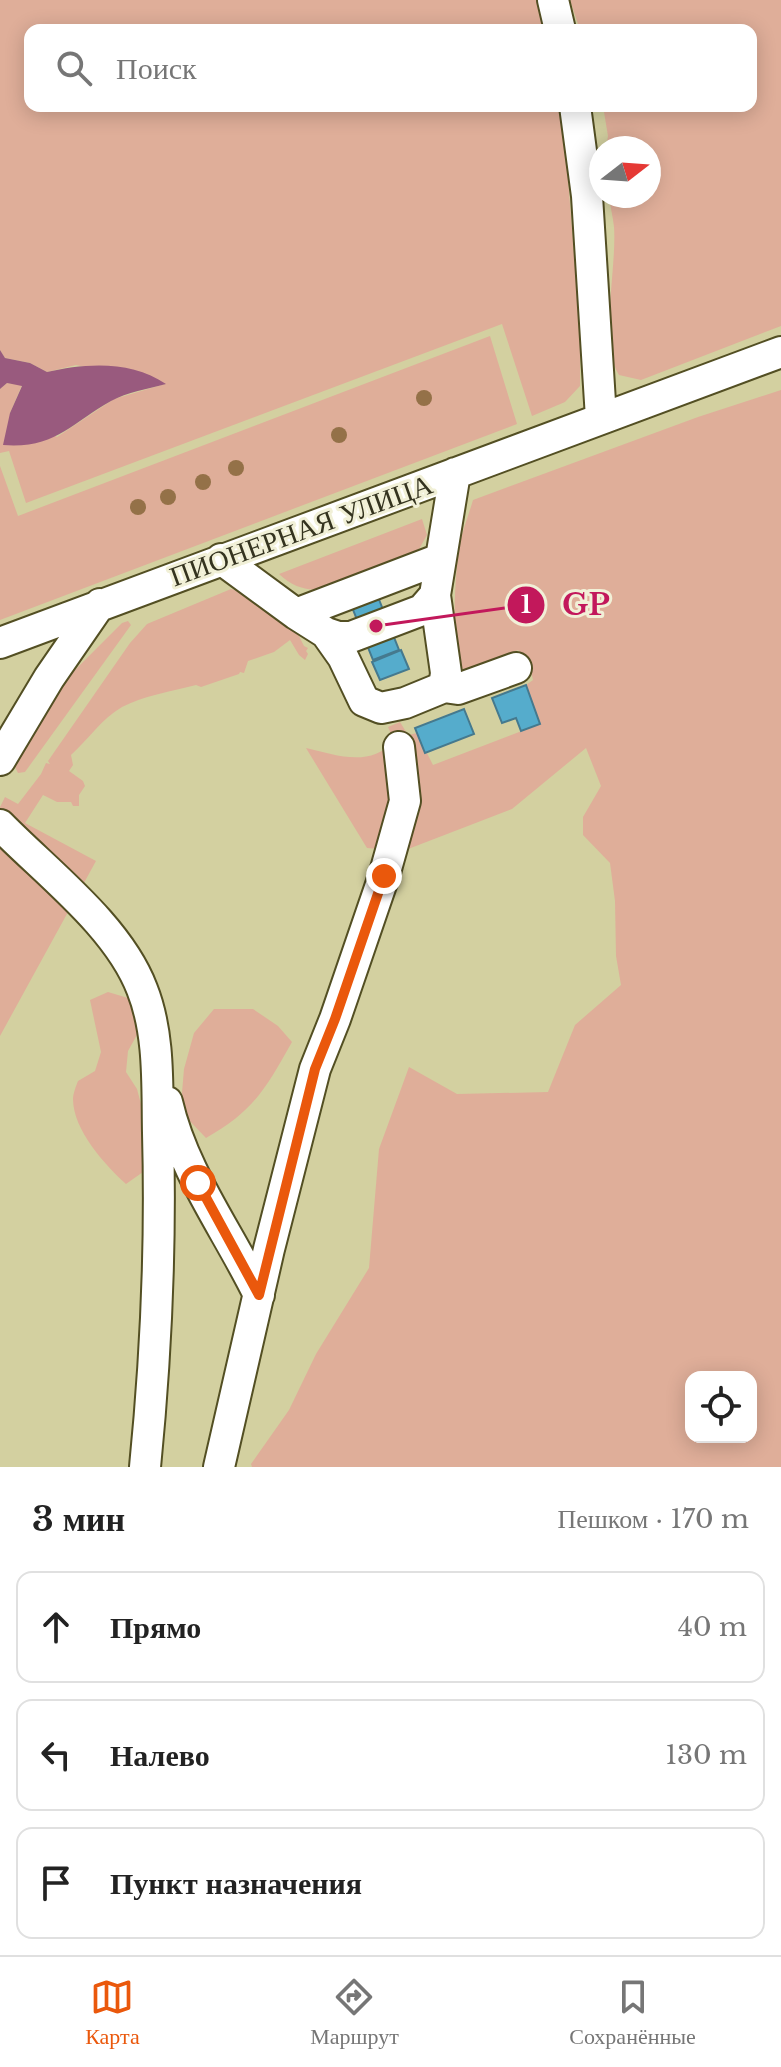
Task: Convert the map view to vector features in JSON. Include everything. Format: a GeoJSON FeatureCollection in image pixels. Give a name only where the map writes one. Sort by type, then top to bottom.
{"type":"FeatureCollection","features":[{"type":"Feature","properties":{"kind":"street"},"geometry":{"type":"LineString","coordinates":[[553,0],[559,24]]}},
{"type":"Feature","properties":{"kind":"street"},"geometry":{"type":"LineString","coordinates":[[576,112],[587,196],[601,418]]}},
{"type":"Feature","properties":{"kind":"street"},"geometry":{"type":"LineString","coordinates":[[700,384],[781,352]]}},
{"type":"Feature","properties":{"kind":"street"},"geometry":{"type":"LineString","coordinates":[[700,384],[781,364]]}},
{"type":"Feature","properties":{"kind":"street","name":"ПИОНЕРНАЯ УЛИЦА"},"geometry":{"type":"LineString","coordinates":[[0,643],[601,418],[700,384]]}},
{"type":"Feature","properties":{"kind":"street"},"geometry":{"type":"LineString","coordinates":[[444,687],[446,673],[435,595],[455,473]]}},
{"type":"Feature","properties":{"kind":"street"},"geometry":{"type":"LineString","coordinates":[[221,559],[326,633],[343,657],[364,701],[381,708],[405,703],[444,687],[458,689],[516,668]]}},
{"type":"Feature","properties":{"kind":"street"},"geometry":{"type":"LineString","coordinates":[[296,614],[440,559]]}},
{"type":"Feature","properties":{"kind":"street"},"geometry":{"type":"LineString","coordinates":[[326,633],[351,637],[422,610],[435,595]]}},
{"type":"Feature","properties":{"kind":"street"},"geometry":{"type":"LineString","coordinates":[[0,760],[49,678],[100,604]]}},
{"type":"Feature","properties":{"kind":"street"},"geometry":{"type":"LineString","coordinates":[[219,1467],[315,1069],[380,890],[405,801],[399,747]]}},
{"type":"Feature","properties":{"kind":"street"},"geometry":{"type":"LineString","coordinates":[[0,825],[110,933],[142,989],[172,1123],[187,1159],[259,1295]]}},
{"type":"Feature","properties":{"kind":"street"},"geometry":{"type":"LineString","coordinates":[[145,1467],[153,1391],[159,1199],[157,1053]]}},
{"type":"Feature","properties":{"kind":"shaded area"},"geometry":{"type":"Polygon","coordinates":[[[0,0],[541,0],[547,24],[24,24],[24,112],[562,112],[580,327],[580,386],[565,402],[532,416],[502,324],[26,503],[9,451],[0,453],[0,389],[7,383],[22,385],[10,413],[57,437],[114,399],[165,384],[76,365],[47,372],[30,363],[5,358],[0,350],[0,0]]]}},
{"type":"Feature","properties":{"kind":"shaded area"},"geometry":{"type":"Polygon","coordinates":[[[570,0],[781,0],[781,326],[641,380],[619,375],[613,361],[609,325],[614,244],[611,208],[661,208],[661,136],[608,136],[604,112],[757,112],[757,24],[578,24],[570,0]]]}},
{"type":"Feature","properties":{"kind":"shaded area"},"geometry":{"type":"Polygon","coordinates":[[[490,336],[517,424],[0,620],[0,466],[18,516],[490,336]]]}},
{"type":"Feature","properties":{"kind":"shaded area"},"geometry":{"type":"Polygon","coordinates":[[[0,350],[5,358],[30,363],[47,372],[92,366],[123,367],[153,376],[166,384],[117,398],[49,439],[3,445],[10,413],[22,386],[7,383],[0,389],[0,350]]]}},
{"type":"Feature","properties":{"kind":"shaded area"},"geometry":{"type":"Polygon","coordinates":[[[781,390],[781,1467],[252,1467],[251,1464],[289,1410],[316,1354],[369,1268],[379,1149],[409,1067],[457,1094],[548,1092],[575,1025],[621,985],[610,863],[583,835],[583,817],[601,786],[586,748],[512,809],[403,851],[367,848],[306,748],[329,754],[364,757],[385,749],[394,741],[388,727],[400,722],[408,735],[417,733],[433,765],[540,724],[526,685],[533,680],[528,660],[518,650],[463,670],[459,658],[455,626],[457,571],[460,543],[473,500],[698,417],[781,390]]]}},
{"type":"Feature","properties":{"kind":"shaded area"},"geometry":{"type":"Polygon","coordinates":[[[422,519],[427,535],[418,551],[408,558],[326,589],[301,588],[279,574],[422,519]]]}},
{"type":"Feature","properties":{"kind":"shaded area"},"geometry":{"type":"Polygon","coordinates":[[[231,589],[265,608],[297,632],[308,648],[305,660],[290,640],[274,652],[248,661],[244,673],[201,687],[196,685],[130,703],[108,717],[71,755],[73,765],[69,771],[85,786],[79,795],[79,806],[73,806],[71,802],[57,802],[43,795],[25,823],[96,861],[0,1036],[0,807],[5,797],[18,804],[46,763],[50,764],[48,761],[130,643],[147,624],[231,589]]]}},
{"type":"Feature","properties":{"kind":"shaded area"},"geometry":{"type":"Polygon","coordinates":[[[128,621],[131,625],[25,772],[18,773],[15,767],[52,700],[75,670],[122,623],[128,621]]]}},
{"type":"Feature","properties":{"kind":"shaded area"},"geometry":{"type":"Polygon","coordinates":[[[108,992],[128,998],[140,1013],[138,1033],[128,1051],[126,1072],[137,1089],[142,1108],[143,1172],[126,1184],[84,1135],[74,1111],[73,1099],[78,1081],[95,1071],[101,1052],[90,1000],[108,992]]]}},
{"type":"Feature","properties":{"kind":"shaded area"},"geometry":{"type":"Polygon","coordinates":[[[214,1009],[253,1009],[278,1026],[292,1042],[257,1097],[236,1118],[206,1138],[184,1115],[182,1093],[184,1069],[194,1033],[214,1009]]]}},
{"type":"Feature","properties":{"kind":"building"},"geometry":{"type":"Polygon","coordinates":[[[376,592],[399,650],[373,660],[350,602],[376,592]]]}},
{"type":"Feature","properties":{"kind":"building"},"geometry":{"type":"Polygon","coordinates":[[[401,650],[409,669],[380,680],[372,662],[401,650]]]}},
{"type":"Feature","properties":{"kind":"building"},"geometry":{"type":"Polygon","coordinates":[[[526,685],[540,724],[521,731],[516,718],[502,723],[492,698],[526,685]]]}},
{"type":"Feature","properties":{"kind":"building"},"geometry":{"type":"Polygon","coordinates":[[[464,709],[474,734],[425,753],[415,728],[464,709]]]}},
{"type":"Feature","properties":{"kind":"place","name":"GP"},"geometry":{"type":"Point","coordinates":[376,626]}},
{"type":"Feature","properties":{"kind":"route"},"geometry":{"type":"LineString","coordinates":[[198,1183],[259,1295],[315,1069],[384,876]]}}]}
